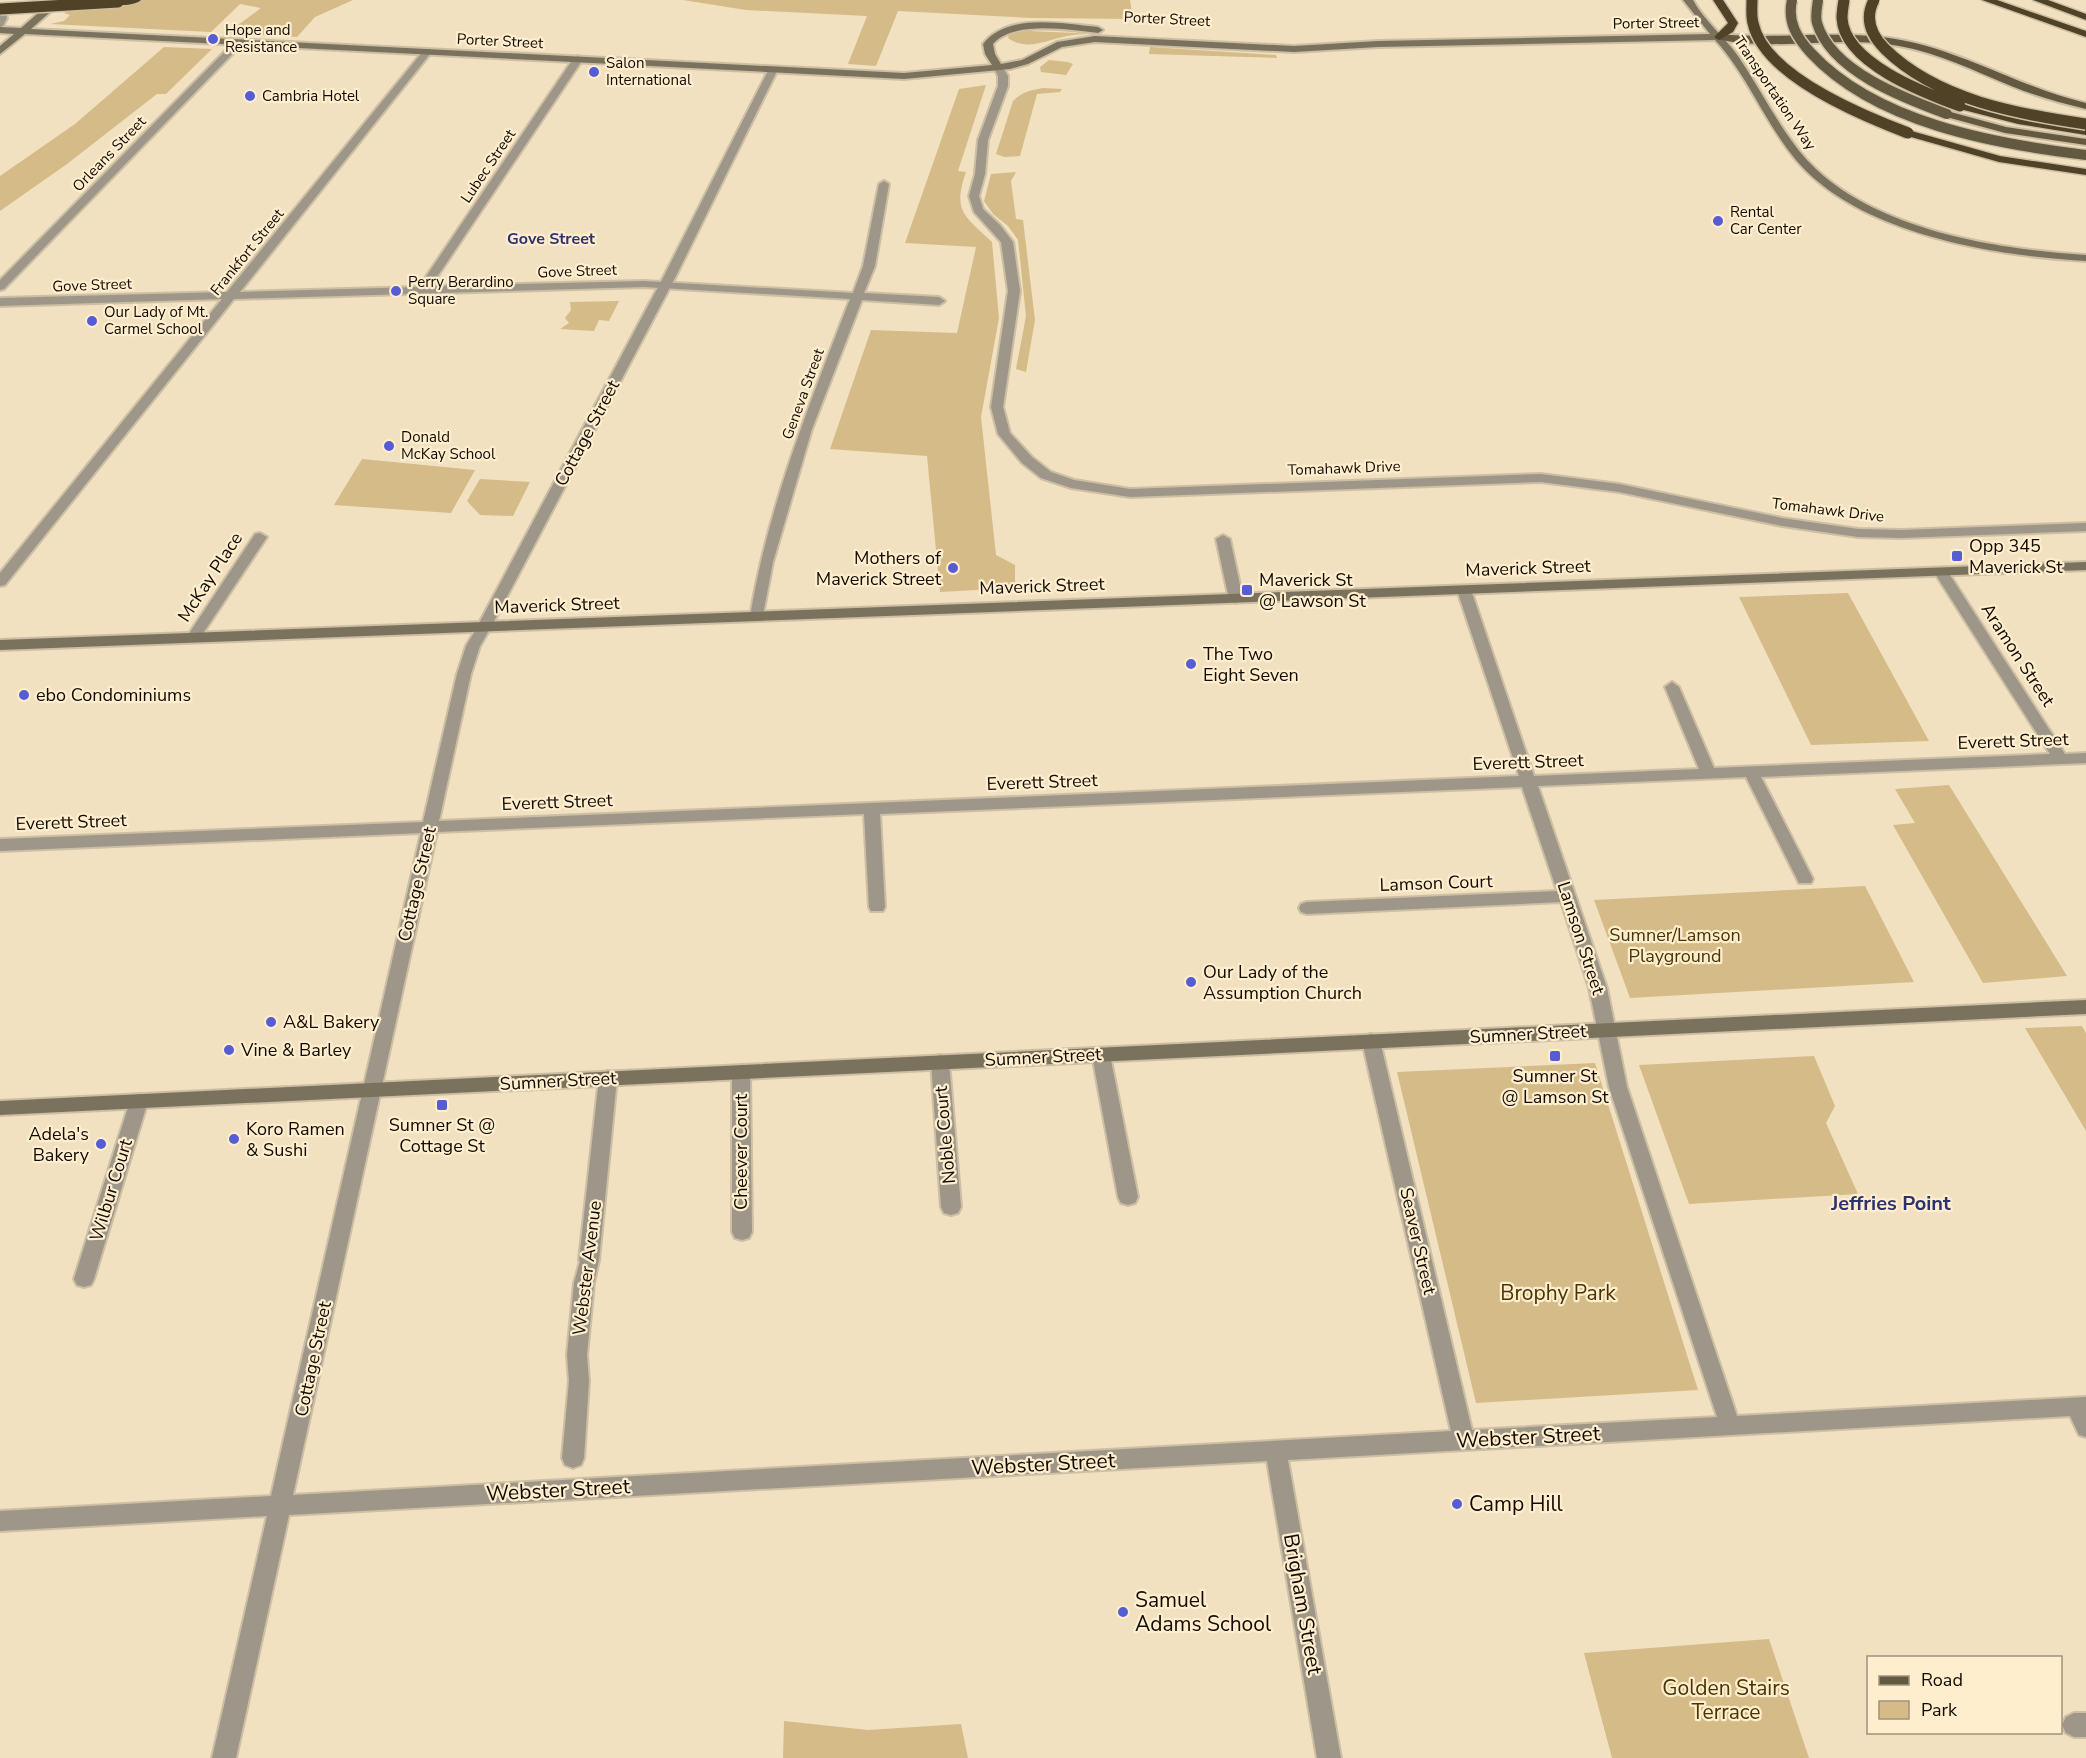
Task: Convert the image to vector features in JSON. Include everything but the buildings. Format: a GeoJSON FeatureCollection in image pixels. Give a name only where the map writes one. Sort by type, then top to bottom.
{"type":"FeatureCollection","features":[{"type":"Feature","properties":{"kind":"highway"},"geometry":{"type":"LineString","coordinates":[[0,10],[135,0]]}},
{"type":"Feature","properties":{"kind":"highway"},"geometry":{"type":"LineString","coordinates":[[1718,0],[1733,23],[1729,30],[1719,37]]}},
{"type":"Feature","properties":{"kind":"highway"},"geometry":{"type":"LineString","coordinates":[[1752,0],[1751,16],[1757,34],[1766,48],[1786,68],[1839,103],[1908,133],[1954,148],[2010,161],[2086,172]]}},
{"type":"Feature","properties":{"kind":"highway"},"geometry":{"type":"LineString","coordinates":[[1844,0],[1840,13],[1844,32],[1863,55],[1907,84],[1960,106],[2018,121],[2086,132]]}},
{"type":"Feature","properties":{"kind":"highway"},"geometry":{"type":"LineString","coordinates":[[1874,0],[1868,18],[1871,31],[1885,50],[1916,73],[1994,105],[2086,124]]}},
{"type":"Feature","properties":{"kind":"highway"},"geometry":{"type":"LineString","coordinates":[[1987,0],[2086,34]]}},
{"type":"Feature","properties":{"kind":"highway"},"geometry":{"type":"LineString","coordinates":[[2011,0],[2086,29]]}},
{"type":"Feature","properties":{"kind":"highway"},"geometry":{"type":"LineString","coordinates":[[2038,0],[2086,17]]}},
{"type":"Feature","properties":{"kind":"main road"},"geometry":{"type":"LineString","coordinates":[[0,51],[59,0]]}},
{"type":"Feature","properties":{"kind":"main road","name":"Transportation Way"},"geometry":{"type":"LineString","coordinates":[[1688,0],[1697,15],[1719,37],[1800,159],[1814,174],[1855,201],[1882,214],[1945,236],[2016,251],[2086,258]]}},
{"type":"Feature","properties":{"kind":"main road"},"geometry":{"type":"LineString","coordinates":[[1792,0],[1791,21],[1804,46],[1828,69],[1864,93],[1915,116],[1967,133],[2034,148],[2086,155]]}},
{"type":"Feature","properties":{"kind":"main road"},"geometry":{"type":"LineString","coordinates":[[1818,0],[1815,16],[1819,30],[1832,50],[1842,60],[1887,89],[1947,114],[2005,130],[2086,142]]}},
{"type":"Feature","properties":{"kind":"main road","name":"Porter Street"},"geometry":{"type":"LineString","coordinates":[[988,47],[992,37],[1000,32],[1039,27],[1378,44]]}},
{"type":"Feature","properties":{"kind":"main road","name":"Porter Street"},"geometry":{"type":"LineString","coordinates":[[0,30],[910,76],[999,68],[1025,62],[1060,44],[1095,39],[1278,49],[1378,44],[1719,37]]}},
{"type":"Feature","properties":{"kind":"main road"},"geometry":{"type":"LineString","coordinates":[[1719,37],[1750,40],[1853,38],[1900,42],[1943,54],[2033,92],[2086,106]]}},
{"type":"Feature","properties":{"kind":"main road"},"geometry":{"type":"LineString","coordinates":[[988,47],[1005,55],[1041,52]]}},
{"type":"Feature","properties":{"kind":"main road"},"geometry":{"type":"LineString","coordinates":[[988,47],[999,68]]}},
{"type":"Feature","properties":{"kind":"main road","name":"Maverick Street"},"geometry":{"type":"LineString","coordinates":[[0,645],[2086,566]]}},
{"type":"Feature","properties":{"kind":"main road","name":"Sumner Street"},"geometry":{"type":"LineString","coordinates":[[0,1108],[2086,1007]]}},
{"type":"Feature","properties":{"kind":"street"},"geometry":{"type":"LineString","coordinates":[[0,10],[0,24]]}},
{"type":"Feature","properties":{"kind":"street","name":"Orleans Street"},"geometry":{"type":"LineString","coordinates":[[0,287],[239,42]]}},
{"type":"Feature","properties":{"kind":"street","name":"Frankfort Street"},"geometry":{"type":"LineString","coordinates":[[0,582],[427,52]]}},
{"type":"Feature","properties":{"kind":"street","name":"Lubec Street"},"geometry":{"type":"LineString","coordinates":[[423,290],[578,59]]}},
{"type":"Feature","properties":{"kind":"street","name":"Tomahawk Drive"},"geometry":{"type":"LineString","coordinates":[[999,68],[1003,76],[1003,86],[983,140],[974,201],[978,210],[996,227],[1007,242],[1014,291],[997,407],[1004,434],[1027,460],[1046,475],[1071,484],[1130,493],[1541,478],[1619,488],[1782,522],[1858,533],[1902,534],[2086,527]]}},
{"type":"Feature","properties":{"kind":"street","name":"Cottage Street"},"geometry":{"type":"LineString","coordinates":[[224,1758],[464,674],[473,646],[665,284],[773,69]]}},
{"type":"Feature","properties":{"kind":"street","name":"Geneva Street"},"geometry":{"type":"LineString","coordinates":[[757,617],[766,562],[806,429],[868,266],[884,184]]}},
{"type":"Feature","properties":{"kind":"street","name":"Gove Street"},"geometry":{"type":"LineString","coordinates":[[0,302],[665,284],[939,301]]}},
{"type":"Feature","properties":{"kind":"street","name":"McKay Place"},"geometry":{"type":"LineString","coordinates":[[193,638],[260,537]]}},
{"type":"Feature","properties":{"kind":"street"},"geometry":{"type":"LineString","coordinates":[[1223,539],[1236,599]]}},
{"type":"Feature","properties":{"kind":"street","name":"Aramon Street"},"geometry":{"type":"LineString","coordinates":[[1941,572],[2061,759]]}},
{"type":"Feature","properties":{"kind":"street","name":"Lamson Street"},"geometry":{"type":"LineString","coordinates":[[1464,590],[1600,995],[1605,1030],[1618,1087],[1730,1426]]}},
{"type":"Feature","properties":{"kind":"street"},"geometry":{"type":"LineString","coordinates":[[1672,687],[1709,774]]}},
{"type":"Feature","properties":{"kind":"street","name":"Everett Street"},"geometry":{"type":"LineString","coordinates":[[0,845],[2086,758]]}},
{"type":"Feature","properties":{"kind":"street"},"geometry":{"type":"LineString","coordinates":[[1751,772],[1805,879]]}},
{"type":"Feature","properties":{"kind":"street"},"geometry":{"type":"LineString","coordinates":[[872,808],[877,908]]}},
{"type":"Feature","properties":{"kind":"street","name":"Lamson Court"},"geometry":{"type":"LineString","coordinates":[[1307,908],[1567,896]]}},
{"type":"Feature","properties":{"kind":"street","name":"Seaver Street"},"geometry":{"type":"LineString","coordinates":[[1371,1041],[1464,1440]]}},
{"type":"Feature","properties":{"kind":"street"},"geometry":{"type":"LineString","coordinates":[[1101,1054],[1128,1197]]}},
{"type":"Feature","properties":{"kind":"street","name":"Noble Court"},"geometry":{"type":"LineString","coordinates":[[940,1062],[951,1207]]}},
{"type":"Feature","properties":{"kind":"street","name":"Cheever Court"},"geometry":{"type":"LineString","coordinates":[[741,1072],[742,1232]]}},
{"type":"Feature","properties":{"kind":"street","name":"Webster Avenue"},"geometry":{"type":"LineString","coordinates":[[573,1458],[579,1381],[577,1355],[608,1078]]}},
{"type":"Feature","properties":{"kind":"street","name":"Wilbur Court"},"geometry":{"type":"LineString","coordinates":[[84,1279],[139,1101]]}},
{"type":"Feature","properties":{"kind":"street"},"geometry":{"type":"LineString","coordinates":[[2081,1407],[2086,1428]]}},
{"type":"Feature","properties":{"kind":"street","name":"Webster Street"},"geometry":{"type":"LineString","coordinates":[[0,1521],[2081,1407]]}},
{"type":"Feature","properties":{"kind":"street","name":"Brigham Street"},"geometry":{"type":"LineString","coordinates":[[1276,1451],[1329,1758]]}},
{"type":"Feature","properties":{"kind":"green space"},"geometry":{"type":"Polygon","coordinates":[[[80,0],[353,0],[315,17],[297,37],[227,33],[261,8],[240,4],[211,32],[50,24],[64,21],[70,15],[64,13],[80,0]]]}},
{"type":"Feature","properties":{"kind":"green space"},"geometry":{"type":"Polygon","coordinates":[[[683,0],[1130,0],[1133,19],[1031,18],[898,11],[876,66],[848,64],[867,16],[746,10],[683,0]]]}},
{"type":"Feature","properties":{"kind":"green space"},"geometry":{"type":"Polygon","coordinates":[[[1022,31],[1097,34],[1071,35],[1042,43],[1028,44],[1015,42],[1008,38],[1009,35],[1022,31]]]}},
{"type":"Feature","properties":{"kind":"green space"},"geometry":{"type":"Polygon","coordinates":[[[164,47],[212,49],[166,94],[157,94],[67,164],[0,211],[0,176],[75,124],[164,47]]]}},
{"type":"Feature","properties":{"kind":"green space"},"geometry":{"type":"Polygon","coordinates":[[[1150,47],[1276,55],[1277,58],[1149,54],[1150,47]]]}},
{"type":"Feature","properties":{"kind":"green space"},"geometry":{"type":"Polygon","coordinates":[[[1049,60],[1073,64],[1066,75],[1041,72],[1040,67],[1049,60]]]}},
{"type":"Feature","properties":{"kind":"green space"},"geometry":{"type":"Polygon","coordinates":[[[986,85],[958,171],[966,172],[960,196],[964,212],[968,219],[992,242],[999,318],[981,417],[996,555],[1015,565],[1015,588],[940,592],[927,456],[830,449],[871,330],[957,333],[976,247],[905,243],[959,89],[986,85]]]}},
{"type":"Feature","properties":{"kind":"green space"},"geometry":{"type":"Polygon","coordinates":[[[1043,88],[1062,89],[1060,92],[1037,94],[1020,156],[1004,157],[996,154],[1013,101],[1020,95],[1043,88]]]}},
{"type":"Feature","properties":{"kind":"green space"},"geometry":{"type":"Polygon","coordinates":[[[1016,172],[1011,181],[1016,219],[1023,220],[1035,320],[1026,372],[1016,369],[1026,316],[1018,240],[984,201],[991,174],[1016,172]]]}},
{"type":"Feature","properties":{"kind":"green space"},"geometry":{"type":"Polygon","coordinates":[[[619,301],[609,321],[599,320],[594,331],[560,329],[569,323],[565,318],[571,310],[570,302],[619,301]]]}},
{"type":"Feature","properties":{"kind":"green space"},"geometry":{"type":"Polygon","coordinates":[[[362,459],[475,470],[451,513],[334,505],[362,459]]]}},
{"type":"Feature","properties":{"kind":"green space"},"geometry":{"type":"Polygon","coordinates":[[[480,479],[530,482],[513,516],[480,515],[467,501],[480,479]]]}},
{"type":"Feature","properties":{"kind":"green space"},"geometry":{"type":"Polygon","coordinates":[[[1848,593],[1929,741],[1811,745],[1739,597],[1848,593]]]}},
{"type":"Feature","properties":{"kind":"green space"},"geometry":{"type":"Polygon","coordinates":[[[1949,785],[2067,976],[1983,983],[1893,825],[1915,823],[1895,789],[1949,785]]]}},
{"type":"Feature","properties":{"kind":"green space","name":"Sumner/Lamson Playground"},"geometry":{"type":"Polygon","coordinates":[[[1865,886],[1914,982],[1630,998],[1594,900],[1865,886]]]}},
{"type":"Feature","properties":{"kind":"green space"},"geometry":{"type":"Polygon","coordinates":[[[2082,1026],[2086,1033],[2086,1131],[2025,1028],[2082,1026]]]}},
{"type":"Feature","properties":{"kind":"green space"},"geometry":{"type":"Polygon","coordinates":[[[1814,1056],[1835,1106],[1826,1123],[1858,1194],[1689,1204],[1639,1065],[1814,1056]]]}},
{"type":"Feature","properties":{"kind":"green space","name":"Brophy Park"},"geometry":{"type":"Polygon","coordinates":[[[1595,1063],[1698,1390],[1476,1403],[1397,1072],[1595,1063]]]}},
{"type":"Feature","properties":{"kind":"green space","name":"Golden Stairs Terrace"},"geometry":{"type":"Polygon","coordinates":[[[1769,1639],[1809,1758],[1612,1758],[1584,1653],[1769,1639]]]}},
{"type":"Feature","properties":{"kind":"green space"},"geometry":{"type":"Polygon","coordinates":[[[784,1721],[868,1730],[961,1724],[968,1758],[783,1758],[784,1721]]]}},
{"type":"Feature","properties":{"kind":"place","name":"Hope and Resistance"},"geometry":{"type":"Point","coordinates":[213,39]}},
{"type":"Feature","properties":{"kind":"place","name":"Salon International"},"geometry":{"type":"Point","coordinates":[594,72]}},
{"type":"Feature","properties":{"kind":"place","name":"Cambria Hotel"},"geometry":{"type":"Point","coordinates":[250,96]}},
{"type":"Feature","properties":{"kind":"place","name":"Rental Car Center"},"geometry":{"type":"Point","coordinates":[1718,221]}},
{"type":"Feature","properties":{"kind":"place","name":"Perry Berardino Square"},"geometry":{"type":"Point","coordinates":[396,291]}},
{"type":"Feature","properties":{"kind":"place","name":"Our Lady of Mt. Carmel School"},"geometry":{"type":"Point","coordinates":[92,321]}},
{"type":"Feature","properties":{"kind":"place","name":"Donald McKay School"},"geometry":{"type":"Point","coordinates":[389,446]}},
{"type":"Feature","properties":{"kind":"place","name":"Opp 345 Maverick St"},"geometry":{"type":"Point","coordinates":[1957,556]}},
{"type":"Feature","properties":{"kind":"place","name":"Mothers of Maverick Street"},"geometry":{"type":"Point","coordinates":[953,568]}},
{"type":"Feature","properties":{"kind":"place","name":"Maverick St @ Lawson St"},"geometry":{"type":"Point","coordinates":[1247,590]}},
{"type":"Feature","properties":{"kind":"place","name":"The Two Eight Seven"},"geometry":{"type":"Point","coordinates":[1191,664]}},
{"type":"Feature","properties":{"kind":"place","name":"ebo Condominiums"},"geometry":{"type":"Point","coordinates":[24,695]}},
{"type":"Feature","properties":{"kind":"place","name":"Our Lady of the Assumption Church"},"geometry":{"type":"Point","coordinates":[1191,982]}},
{"type":"Feature","properties":{"kind":"place","name":"A&L Bakery"},"geometry":{"type":"Point","coordinates":[271,1022]}},
{"type":"Feature","properties":{"kind":"place","name":"Vine & Barley"},"geometry":{"type":"Point","coordinates":[229,1050]}},
{"type":"Feature","properties":{"kind":"place","name":"Sumner St @ Lamson St"},"geometry":{"type":"Point","coordinates":[1555,1056]}},
{"type":"Feature","properties":{"kind":"place","name":"Sumner St @ Cottage St"},"geometry":{"type":"Point","coordinates":[442,1105]}},
{"type":"Feature","properties":{"kind":"place","name":"Koro Ramen & Sushi"},"geometry":{"type":"Point","coordinates":[234,1139]}},
{"type":"Feature","properties":{"kind":"place","name":"Adela's Bakery"},"geometry":{"type":"Point","coordinates":[101,1144]}},
{"type":"Feature","properties":{"kind":"place","name":"Camp Hill"},"geometry":{"type":"Point","coordinates":[1457,1504]}},
{"type":"Feature","properties":{"kind":"place","name":"Samuel Adams School"},"geometry":{"type":"Point","coordinates":[1123,1612]}},
{"type":"Feature","properties":{"kind":"district","name":"Gove Street"},"geometry":{"type":"Point","coordinates":[551,238]}},
{"type":"Feature","properties":{"kind":"district","name":"Jeffries Point"},"geometry":{"type":"Point","coordinates":[1891,1203]}}]}
